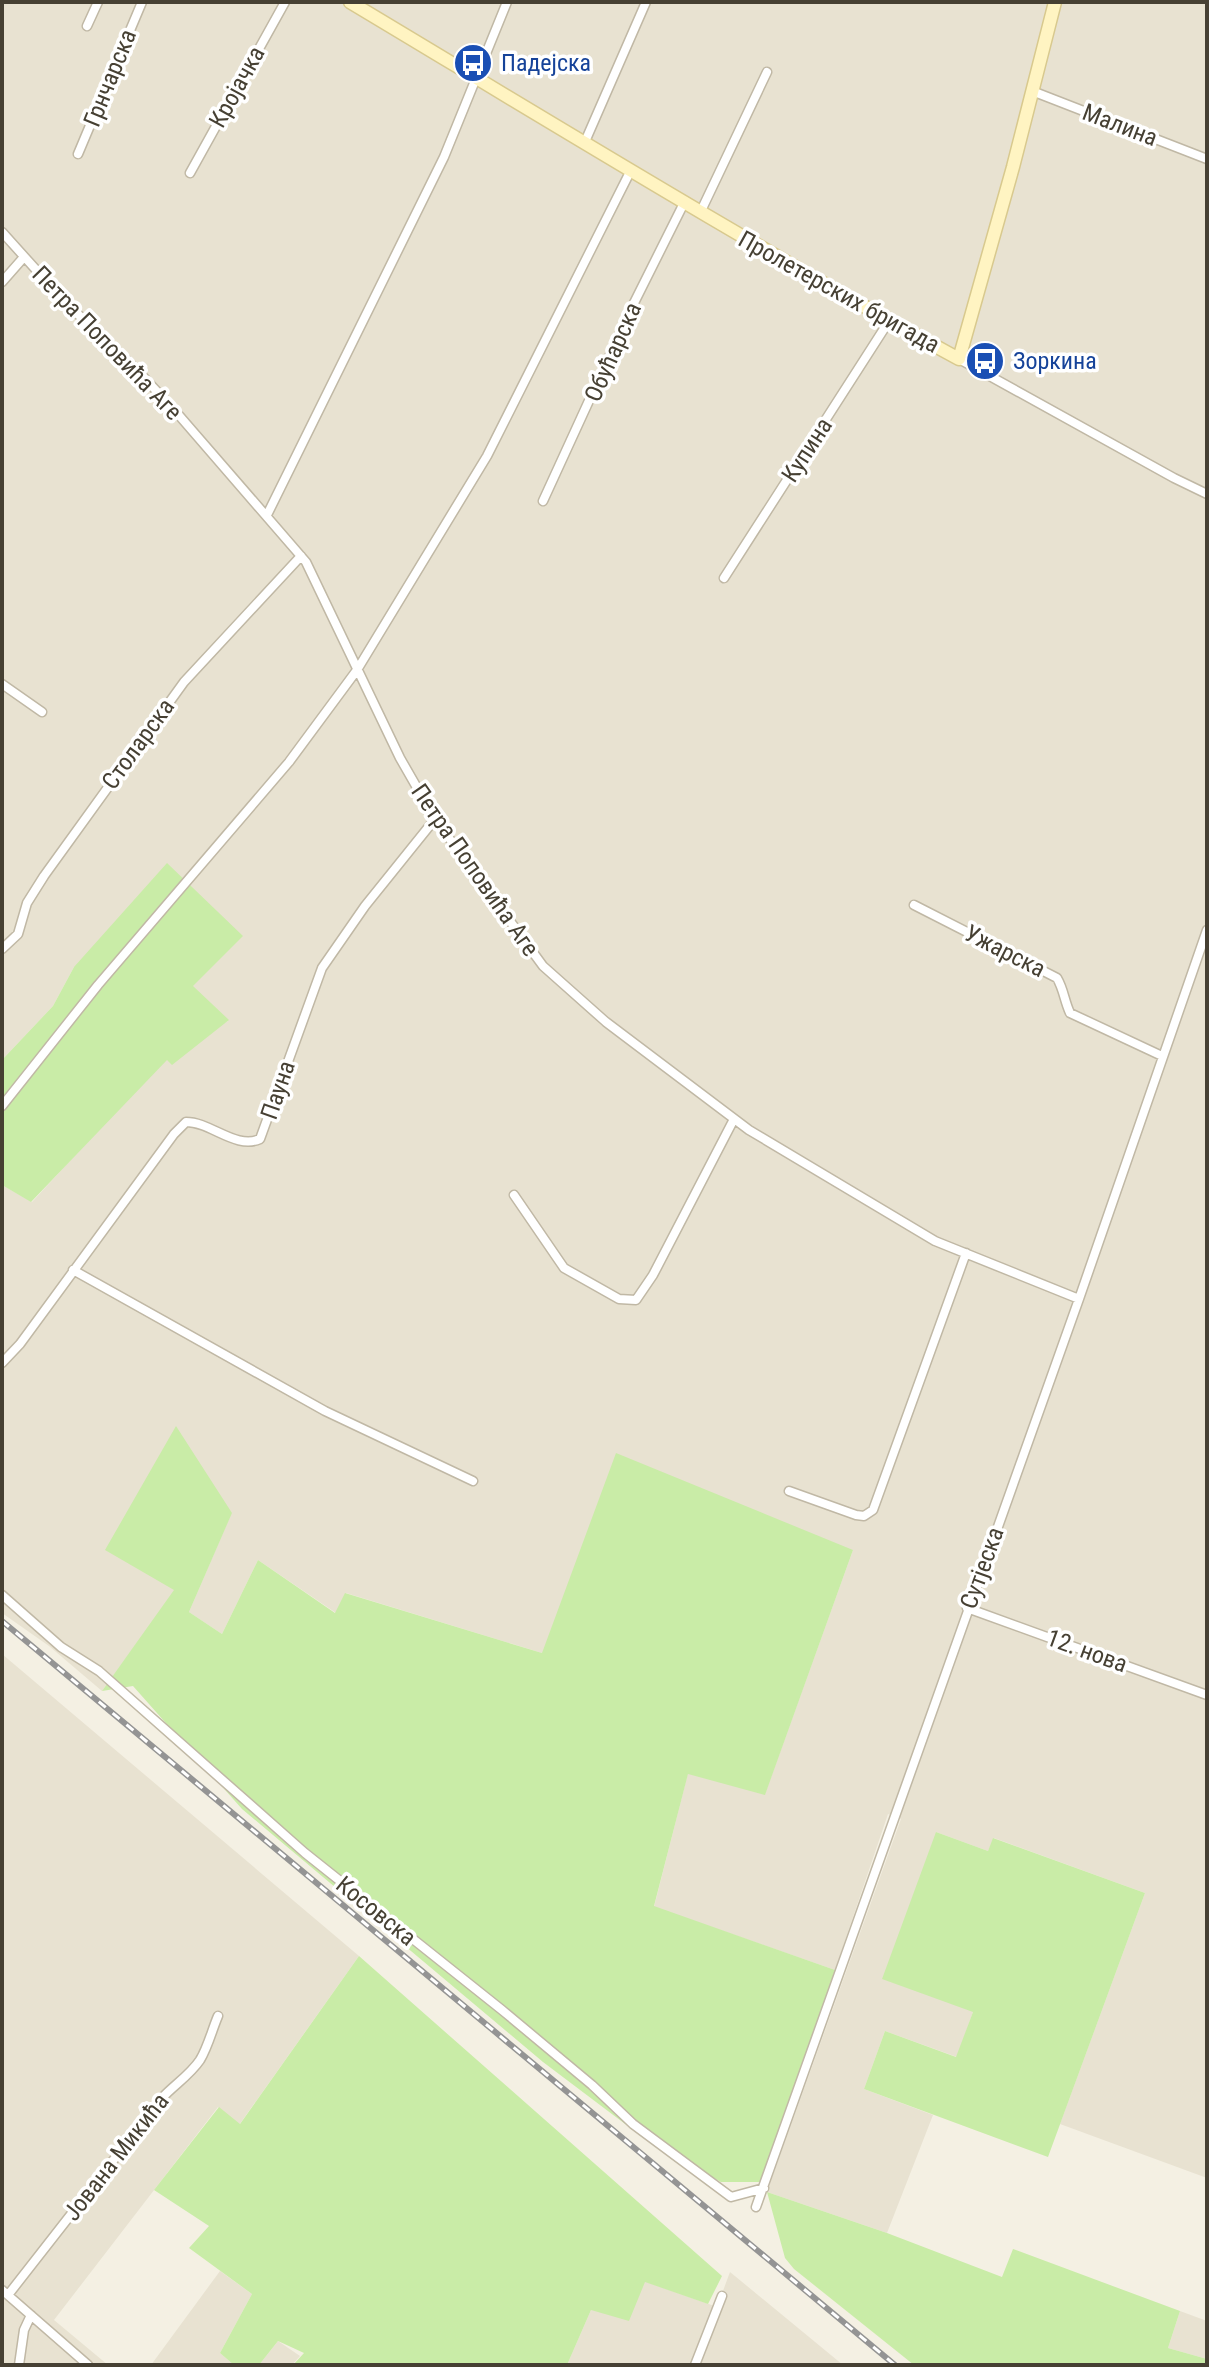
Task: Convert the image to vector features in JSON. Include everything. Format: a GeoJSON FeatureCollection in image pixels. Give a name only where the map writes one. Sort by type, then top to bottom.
{"type":"FeatureCollection","features":[{"type":"Feature","properties":{"kind":"street"},"geometry":{"type":"LineString","coordinates":[[87,26],[98,2]]}},
{"type":"Feature","properties":{"kind":"street","name":"Грнчарска"},"geometry":{"type":"LineString","coordinates":[[78,154],[142,2]]}},
{"type":"Feature","properties":{"kind":"street","name":"Кројачка"},"geometry":{"type":"LineString","coordinates":[[190,173],[285,2]]}},
{"type":"Feature","properties":{"kind":"street","name":"Пролетерских бригада"},"geometry":{"type":"LineString","coordinates":[[350,2],[700,213],[889,321],[1207,494]]}},
{"type":"Feature","properties":{"kind":"street"},"geometry":{"type":"LineString","coordinates":[[267,515],[444,157],[507,2]]}},
{"type":"Feature","properties":{"kind":"street"},"geometry":{"type":"LineString","coordinates":[[584,144],[646,2]]}},
{"type":"Feature","properties":{"kind":"street"},"geometry":{"type":"LineString","coordinates":[[959,359],[1055,2]]}},
{"type":"Feature","properties":{"kind":"street"},"geometry":{"type":"LineString","coordinates":[[700,213],[767,72]]}},
{"type":"Feature","properties":{"kind":"street","name":"Малина"},"geometry":{"type":"LineString","coordinates":[[1032,91],[1207,159]]}},
{"type":"Feature","properties":{"kind":"street"},"geometry":{"type":"LineString","coordinates":[[2,1106],[98,985],[289,762],[357,670],[487,456],[630,172]]}},
{"type":"Feature","properties":{"kind":"street","name":"Обућарска"},"geometry":{"type":"LineString","coordinates":[[543,501],[631,309],[684,203]]}},
{"type":"Feature","properties":{"kind":"street","name":"Петра Поповића Аге"},"geometry":{"type":"LineString","coordinates":[[2,232],[67,304],[146,380],[301,556],[400,758],[435,819],[543,966],[606,1022],[734,1119],[935,1241],[1079,1299]]}},
{"type":"Feature","properties":{"kind":"street"},"geometry":{"type":"LineString","coordinates":[[2,282],[24,257]]}},
{"type":"Feature","properties":{"kind":"street","name":"Купина"},"geometry":{"type":"LineString","coordinates":[[724,578],[889,321]]}},
{"type":"Feature","properties":{"kind":"street","name":"Столарска"},"geometry":{"type":"LineString","coordinates":[[2,949],[18,934],[27,903],[44,876],[184,682],[301,556]]}},
{"type":"Feature","properties":{"kind":"street"},"geometry":{"type":"LineString","coordinates":[[3,687],[42,712]]}},
{"type":"Feature","properties":{"kind":"street","name":"Пауна"},"geometry":{"type":"LineString","coordinates":[[2,1363],[20,1344],[174,1134],[186,1122],[196,1122],[241,1141],[251,1143],[260,1139],[322,968],[365,906],[435,819]]}},
{"type":"Feature","properties":{"kind":"street","name":"Ужарска"},"geometry":{"type":"LineString","coordinates":[[914,905],[1057,978],[1064,989],[1064,1000],[1070,1013],[1162,1056]]}},
{"type":"Feature","properties":{"kind":"street","name":"Сутјеска"},"geometry":{"type":"LineString","coordinates":[[756,2207],[1207,930]]}},
{"type":"Feature","properties":{"kind":"street"},"geometry":{"type":"LineString","coordinates":[[514,1195],[564,1268],[619,1299],[636,1300],[653,1275],[734,1119]]}},
{"type":"Feature","properties":{"kind":"street"},"geometry":{"type":"LineString","coordinates":[[789,1491],[856,1515],[864,1516],[873,1510],[966,1253]]}},
{"type":"Feature","properties":{"kind":"street"},"geometry":{"type":"LineString","coordinates":[[73,1270],[325,1411],[473,1481]]}},
{"type":"Feature","properties":{"kind":"street","name":"Косовска"},"geometry":{"type":"LineString","coordinates":[[2,1595],[61,1647],[99,1671],[305,1853],[513,2019],[633,2124],[731,2197],[764,2188]]}},
{"type":"Feature","properties":{"kind":"street","name":"12. нова"},"geometry":{"type":"LineString","coordinates":[[967,1608],[1207,1695]]}},
{"type":"Feature","properties":{"kind":"street","name":"Јована Микића"},"geometry":{"type":"LineString","coordinates":[[88,2365],[5,2293],[162,2098],[201,2059],[218,2016]]}},
{"type":"Feature","properties":{"kind":"street"},"geometry":{"type":"LineString","coordinates":[[695,2365],[722,2296]]}},
{"type":"Feature","properties":{"kind":"street"},"geometry":{"type":"LineString","coordinates":[[19,2365],[24,2330],[31,2315]]}},
{"type":"Feature","properties":{"kind":"shaded area"},"geometry":{"type":"Polygon","coordinates":[[[2,2],[1207,2],[1207,2178],[1060,2124],[1145,1893],[994,1838],[988,1851],[936,1832],[973,2012],[957,2057],[885,2031],[864,2089],[933,2115],[887,2233],[767,2192],[901,1819],[888,1814],[835,1970],[654,1907],[688,1773],[765,1794],[853,1550],[542,1653],[346,1593],[336,1613],[258,1560],[222,1634],[189,1612],[232,1512],[102,1691],[49,1646],[2,1613],[2,1185],[32,1202],[166,1057],[228,1021],[192,986],[74,967],[53,1006],[2,1060],[2,2]]]}},
{"type":"Feature","properties":{"kind":"shaded area"},"geometry":{"type":"Polygon","coordinates":[[[2,1654],[359,1956],[239,2125],[218,2107],[54,2320],[108,2365],[2,2365],[2,1654]]]}},
{"type":"Feature","properties":{"kind":"shaded area"},"geometry":{"type":"Polygon","coordinates":[[[220,2271],[252,2294],[220,2353],[234,2365],[151,2365],[220,2271]]]}},
{"type":"Feature","properties":{"kind":"shaded area"},"geometry":{"type":"Polygon","coordinates":[[[730,2272],[843,2365],[567,2365],[591,2310],[644,2281],[717,2307],[730,2272]]]}},
{"type":"Feature","properties":{"kind":"shaded area"},"geometry":{"type":"Polygon","coordinates":[[[1180,2311],[1207,2321],[1207,2359],[1168,2348],[1180,2311]]]}},
{"type":"Feature","properties":{"kind":"shaded area"},"geometry":{"type":"Polygon","coordinates":[[[278,2341],[300,2356],[292,2365],[259,2365],[278,2341]]]}},
{"type":"Feature","properties":{"kind":"green space"},"geometry":{"type":"Polygon","coordinates":[[[167,863],[243,936],[193,986],[229,1020],[172,1065],[167,1060],[31,1202],[2,1185],[2,1060],[53,1006],[74,967],[167,863]]]}},
{"type":"Feature","properties":{"kind":"green space"},"geometry":{"type":"Polygon","coordinates":[[[176,1426],[232,1513],[189,1612],[222,1634],[258,1560],[335,1613],[345,1593],[542,1653],[616,1453],[853,1550],[765,1795],[688,1774],[654,1906],[835,1970],[761,2182],[721,2182],[645,2139],[543,2062],[242,1809],[133,1686],[102,1691],[174,1590],[105,1550],[176,1426]]]}},
{"type":"Feature","properties":{"kind":"green space"},"geometry":{"type":"Polygon","coordinates":[[[936,1832],[988,1851],[993,1838],[1145,1893],[1048,2157],[864,2089],[885,2031],[956,2057],[973,2012],[882,1979],[936,1832]]]}},
{"type":"Feature","properties":{"kind":"green space"},"geometry":{"type":"Polygon","coordinates":[[[359,1956],[722,2276],[708,2304],[645,2282],[629,2321],[591,2310],[567,2365],[293,2365],[304,2353],[278,2341],[259,2365],[234,2365],[220,2353],[252,2294],[189,2248],[209,2226],[154,2190],[219,2107],[240,2124],[359,1956]]]}},
{"type":"Feature","properties":{"kind":"green space"},"geometry":{"type":"Polygon","coordinates":[[[767,2192],[1002,2277],[1013,2249],[1180,2311],[1168,2348],[1207,2359],[1207,2365],[914,2365],[794,2269],[785,2258],[767,2192]]]}},
{"type":"Feature","properties":{"kind":"railway"},"geometry":{"type":"LineString","coordinates":[[2,1621],[895,2365]]}},
{"type":"Feature","properties":{"kind":"place","name":"Падејска"},"geometry":{"type":"Point","coordinates":[473,63]}},
{"type":"Feature","properties":{"kind":"place","name":"Зоркина"},"geometry":{"type":"Point","coordinates":[985,361]}}]}
